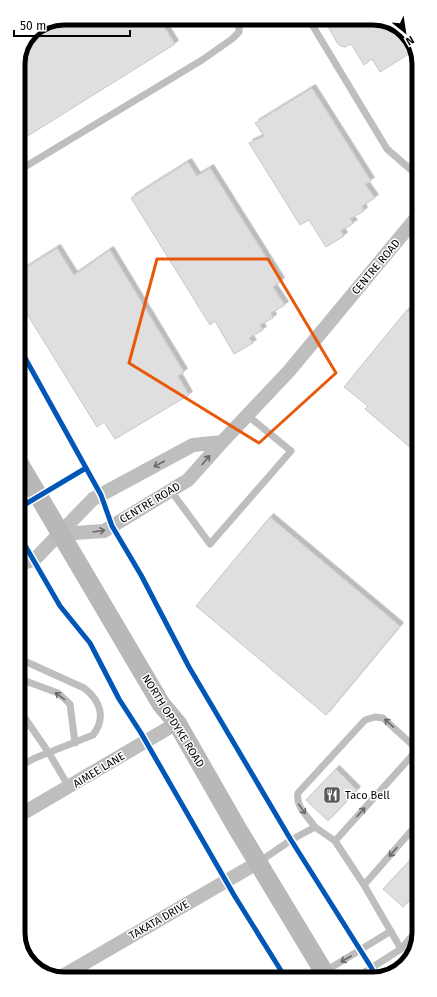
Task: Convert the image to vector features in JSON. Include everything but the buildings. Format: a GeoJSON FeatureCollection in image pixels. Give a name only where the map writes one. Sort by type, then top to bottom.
{"type":"FeatureCollection","features":[{"type":"Feature","properties":{"kind":"main road","name":"NORTH OPDYKE ROAD"},"geometry":{"type":"LineString","coordinates":[[25,473],[160,704],[177,723],[237,828],[325,972]]}},
{"type":"Feature","properties":{"kind":"street","name":"CENTRE ROAD"},"geometry":{"type":"LineString","coordinates":[[60,534],[104,531],[188,480],[247,414],[289,371],[412,223]]}},
{"type":"Feature","properties":{"kind":"street"},"geometry":{"type":"LineString","coordinates":[[25,562],[34,560],[93,500],[193,445],[222,442]]}},
{"type":"Feature","properties":{"kind":"street","name":"AIMEE LANE"},"geometry":{"type":"LineString","coordinates":[[25,812],[177,723]]}},
{"type":"Feature","properties":{"kind":"street","name":"TAKATA DRIVE"},"geometry":{"type":"LineString","coordinates":[[69,972],[259,862]]}},
{"type":"Feature","properties":{"kind":"lane"},"geometry":{"type":"LineString","coordinates":[[25,167],[195,64],[232,39],[239,32],[239,25]]}},
{"type":"Feature","properties":{"kind":"lane"},"geometry":{"type":"LineString","coordinates":[[312,25],[387,149],[412,171]]}},
{"type":"Feature","properties":{"kind":"lane"},"geometry":{"type":"LineString","coordinates":[[171,491],[210,544],[291,450],[247,414]]}},
{"type":"Feature","properties":{"kind":"lane"},"geometry":{"type":"LineString","coordinates":[[25,661],[84,688],[92,694],[101,716],[98,728],[92,735],[25,763]]}},
{"type":"Feature","properties":{"kind":"lane"},"geometry":{"type":"LineString","coordinates":[[25,680],[58,693],[70,704],[75,743]]}},
{"type":"Feature","properties":{"kind":"lane"},"geometry":{"type":"LineString","coordinates":[[401,949],[364,885],[335,841],[315,827],[298,804],[297,799],[298,793],[365,720],[375,717],[383,718],[412,745]]}},
{"type":"Feature","properties":{"kind":"lane"},"geometry":{"type":"LineString","coordinates":[[25,720],[49,753],[69,787]]}},
{"type":"Feature","properties":{"kind":"lane"},"geometry":{"type":"LineString","coordinates":[[335,841],[412,757]]}},
{"type":"Feature","properties":{"kind":"lane"},"geometry":{"type":"LineString","coordinates":[[259,862],[291,840],[315,827]]}},
{"type":"Feature","properties":{"kind":"lane"},"geometry":{"type":"LineString","coordinates":[[364,885],[412,830]]}},
{"type":"Feature","properties":{"kind":"lane"},"geometry":{"type":"LineString","coordinates":[[329,972],[391,932]]}},
{"type":"Feature","properties":{"kind":"lane"},"geometry":{"type":"LineString","coordinates":[[365,972],[401,949],[412,936]]}},
{"type":"Feature","properties":{"kind":"highlighted area"},"geometry":{"type":"Polygon","coordinates":[[[157,259],[268,259],[336,373],[259,443],[129,363],[157,259]]]}},
{"type":"Feature","properties":{"kind":"cycle path"},"geometry":{"type":"LineString","coordinates":[[25,358],[101,495],[112,526],[141,575],[189,667],[291,840],[374,972]]}},
{"type":"Feature","properties":{"kind":"cycle path"},"geometry":{"type":"LineString","coordinates":[[25,504],[86,468]]}},
{"type":"Feature","properties":{"kind":"cycle path"},"geometry":{"type":"LineString","coordinates":[[25,545],[60,606],[90,643],[119,699],[141,733],[234,895],[282,972]]}},
{"type":"Feature","properties":{"kind":"place","name":"Taco Bell"},"geometry":{"type":"Point","coordinates":[332,795]}}]}
